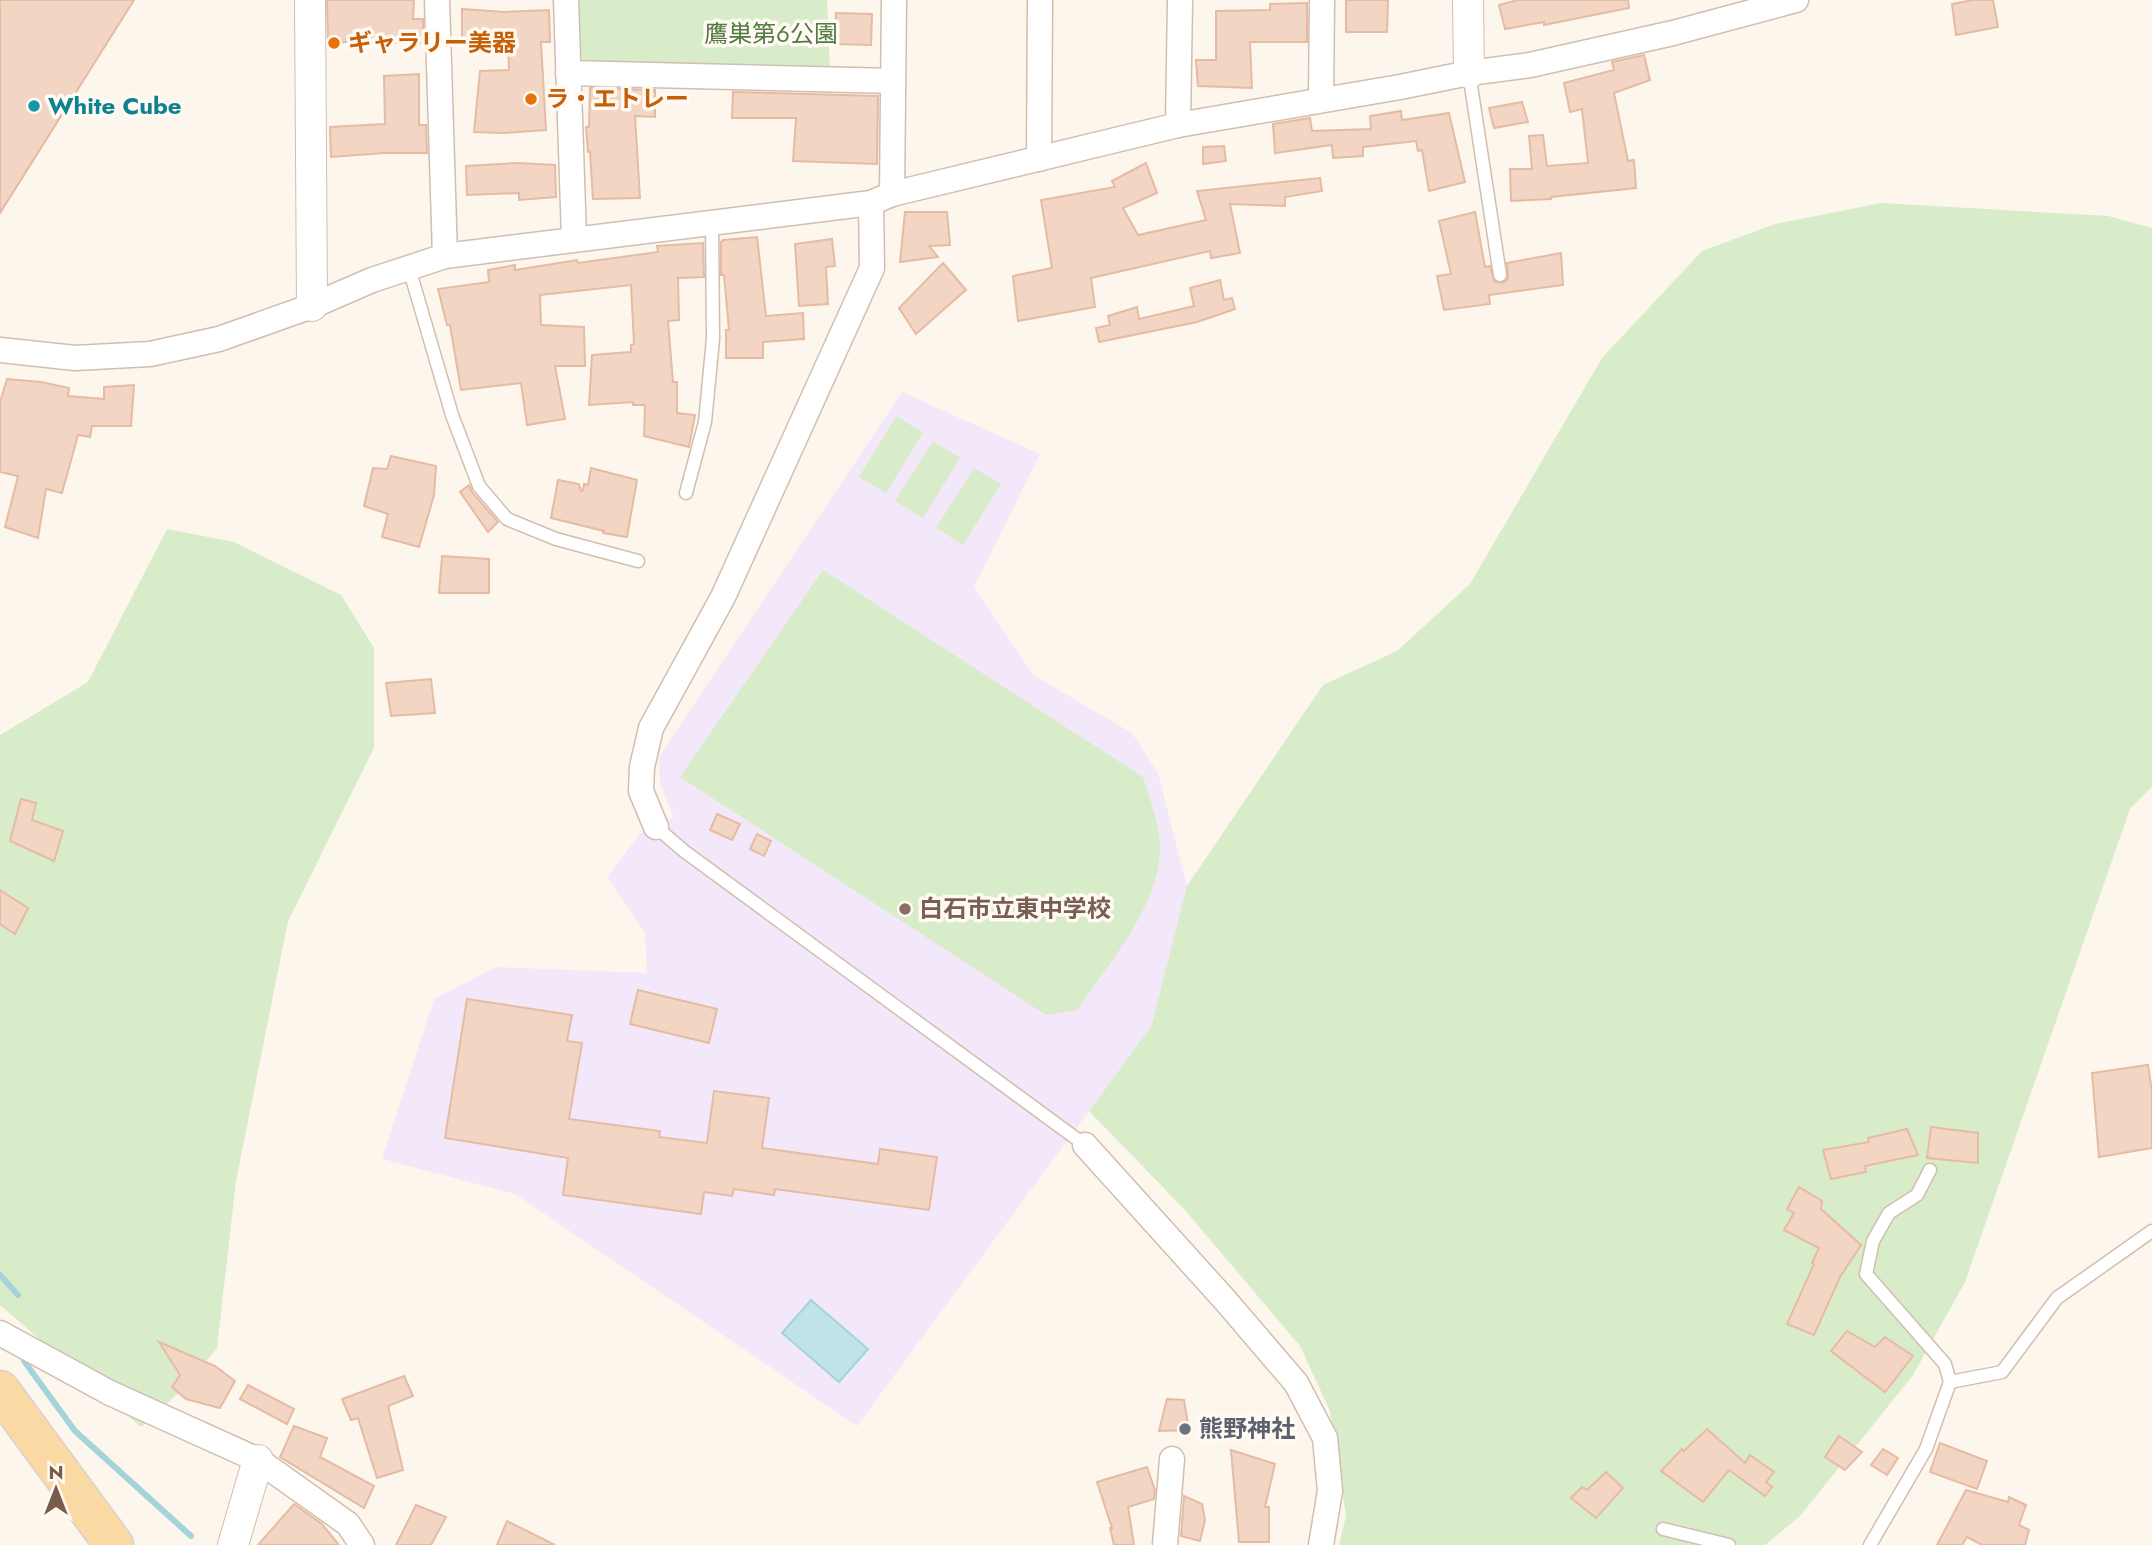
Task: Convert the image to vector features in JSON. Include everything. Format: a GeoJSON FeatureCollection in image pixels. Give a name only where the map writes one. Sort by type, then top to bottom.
{"type":"FeatureCollection","features":[{"type":"Feature","properties":{"kind":"main road"},"geometry":{"type":"LineString","coordinates":[[0,1390],[114,1545]]}},
{"type":"Feature","properties":{"kind":"street"},"geometry":{"type":"LineString","coordinates":[[310,0],[312,306]]}},
{"type":"Feature","properties":{"kind":"street"},"geometry":{"type":"LineString","coordinates":[[437,0],[445,256]]}},
{"type":"Feature","properties":{"kind":"street"},"geometry":{"type":"LineString","coordinates":[[566,0],[574,238]]}},
{"type":"Feature","properties":{"kind":"street"},"geometry":{"type":"LineString","coordinates":[[656,827],[641,791],[642,766],[651,728],[723,597],[872,268],[882,198],[893,81],[894,0]]}},
{"type":"Feature","properties":{"kind":"street"},"geometry":{"type":"LineString","coordinates":[[1039,159],[1040,0]]}},
{"type":"Feature","properties":{"kind":"street"},"geometry":{"type":"LineString","coordinates":[[1178,125],[1180,0]]}},
{"type":"Feature","properties":{"kind":"street"},"geometry":{"type":"LineString","coordinates":[[1321,99],[1322,0]]}},
{"type":"Feature","properties":{"kind":"street"},"geometry":{"type":"LineString","coordinates":[[1468,0],[1469,73]]}},
{"type":"Feature","properties":{"kind":"street"},"geometry":{"type":"LineString","coordinates":[[0,350],[75,358],[150,354],[219,339],[312,306],[372,280],[445,256],[882,198],[1178,125],[1469,73],[1530,65],[1673,33],[1789,1]]}},
{"type":"Feature","properties":{"kind":"street"},"geometry":{"type":"LineString","coordinates":[[568,73],[893,81]]}},
{"type":"Feature","properties":{"kind":"street"},"geometry":{"type":"LineString","coordinates":[[1086,1144],[1296,1383],[1325,1438],[1330,1492],[1321,1545]]}},
{"type":"Feature","properties":{"kind":"street"},"geometry":{"type":"LineString","coordinates":[[0,1334],[110,1393],[258,1460],[348,1524],[362,1545]]}},
{"type":"Feature","properties":{"kind":"street"},"geometry":{"type":"LineString","coordinates":[[1165,1545],[1172,1459]]}},
{"type":"Feature","properties":{"kind":"street"},"geometry":{"type":"LineString","coordinates":[[233,1545],[258,1460]]}},
{"type":"Feature","properties":{"kind":"lane"},"geometry":{"type":"LineString","coordinates":[[1469,73],[1500,275]]}},
{"type":"Feature","properties":{"kind":"lane"},"geometry":{"type":"LineString","coordinates":[[686,493],[705,422],[713,339],[712,221]]}},
{"type":"Feature","properties":{"kind":"lane"},"geometry":{"type":"LineString","coordinates":[[409,268],[452,415],[479,486],[508,519],[556,539],[638,561]]}},
{"type":"Feature","properties":{"kind":"lane"},"geometry":{"type":"LineString","coordinates":[[656,827],[684,851],[1086,1144]]}},
{"type":"Feature","properties":{"kind":"lane"},"geometry":{"type":"LineString","coordinates":[[1870,1545],[1926,1449],[1950,1382],[1945,1364],[1866,1274],[1873,1241],[1889,1213],[1917,1195],[1930,1170]]}},
{"type":"Feature","properties":{"kind":"lane"},"geometry":{"type":"LineString","coordinates":[[1950,1382],[2002,1372],[2057,1298],[2152,1231]]}},
{"type":"Feature","properties":{"kind":"lane"},"geometry":{"type":"LineString","coordinates":[[1663,1529],[1729,1545]]}},
{"type":"Feature","properties":{"kind":"shaded area","name":"白石市立東中学校"},"geometry":{"type":"Polygon","coordinates":[[[902,392],[1040,454],[974,587],[1033,675],[1132,733],[1158,773],[1187,886],[1151,1027],[857,1426],[515,1194],[382,1159],[434,999],[496,967],[647,973],[645,933],[607,877],[640,834],[674,817],[660,784],[659,757],[902,392]]]}},
{"type":"Feature","properties":{"kind":"green space","name":"鷹巣第6公園"},"geometry":{"type":"Polygon","coordinates":[[[574,0],[827,0],[830,69],[589,66],[578,54],[574,0]]]}},
{"type":"Feature","properties":{"kind":"green space"},"geometry":{"type":"Polygon","coordinates":[[[1881,203],[2108,216],[2152,228],[2152,787],[2130,809],[1965,1282],[1913,1375],[1800,1516],[1765,1545],[1339,1545],[1346,1516],[1330,1411],[1300,1346],[1185,1210],[1089,1111],[1151,1027],[1187,886],[1323,685],[1397,651],[1470,584],[1602,358],[1702,251],[1775,224],[1881,203]]]}},
{"type":"Feature","properties":{"kind":"green space"},"geometry":{"type":"Polygon","coordinates":[[[896,416],[923,433],[886,493],[859,477],[896,416]]]}},
{"type":"Feature","properties":{"kind":"green space"},"geometry":{"type":"Polygon","coordinates":[[[933,441],[960,458],[923,518],[895,501],[933,441]]]}},
{"type":"Feature","properties":{"kind":"green space"},"geometry":{"type":"Polygon","coordinates":[[[974,468],[1001,484],[963,545],[936,528],[974,468]]]}},
{"type":"Feature","properties":{"kind":"green space"},"geometry":{"type":"Polygon","coordinates":[[[167,529],[234,542],[341,595],[374,648],[374,748],[288,921],[236,1181],[217,1348],[184,1388],[141,1427],[0,1305],[0,735],[88,682],[167,529]]]}},
{"type":"Feature","properties":{"kind":"green space"},"geometry":{"type":"Polygon","coordinates":[[[823,570],[1143,777],[1159,834],[1160,857],[1155,881],[1134,927],[1077,1010],[1046,1015],[680,777],[823,570]]]}},
{"type":"Feature","properties":{"kind":"water"},"geometry":{"type":"Polygon","coordinates":[[[811,1300],[868,1349],[839,1382],[782,1333],[811,1300]]]}},
{"type":"Feature","properties":{"kind":"building","name":"White Cube"},"geometry":{"type":"Polygon","coordinates":[[[0,0],[134,0],[0,213],[0,0]]]}},
{"type":"Feature","properties":{"kind":"building"},"geometry":{"type":"Polygon","coordinates":[[[327,0],[414,0],[413,19],[423,19],[423,43],[328,42],[327,0]]]}},
{"type":"Feature","properties":{"kind":"building"},"geometry":{"type":"Polygon","coordinates":[[[1346,0],[1388,0],[1387,32],[1346,32],[1346,0]]]}},
{"type":"Feature","properties":{"kind":"building"},"geometry":{"type":"Polygon","coordinates":[[[1518,0],[1628,0],[1629,8],[1544,25],[1544,22],[1505,29],[1499,5],[1518,0]]]}},
{"type":"Feature","properties":{"kind":"building"},"geometry":{"type":"Polygon","coordinates":[[[1993,0],[1998,27],[1956,35],[1952,4],[1993,0]]]}},
{"type":"Feature","properties":{"kind":"building"},"geometry":{"type":"Polygon","coordinates":[[[1307,3],[1307,42],[1250,42],[1252,88],[1198,86],[1196,60],[1216,60],[1216,11],[1270,10],[1270,4],[1307,3]]]}},
{"type":"Feature","properties":{"kind":"building"},"geometry":{"type":"Polygon","coordinates":[[[462,9],[505,12],[549,10],[550,42],[541,42],[546,130],[474,132],[480,71],[509,70],[508,40],[462,42],[462,9]]]}},
{"type":"Feature","properties":{"kind":"building"},"geometry":{"type":"Polygon","coordinates":[[[836,13],[872,14],[871,45],[835,44],[836,13]]]}},
{"type":"Feature","properties":{"kind":"building"},"geometry":{"type":"Polygon","coordinates":[[[1644,55],[1650,80],[1614,93],[1628,161],[1634,160],[1636,188],[1551,199],[1511,201],[1510,169],[1532,169],[1529,136],[1543,135],[1547,166],[1588,163],[1582,109],[1570,112],[1564,83],[1614,70],[1612,62],[1644,55]]]}},
{"type":"Feature","properties":{"kind":"building"},"geometry":{"type":"Polygon","coordinates":[[[419,74],[419,125],[426,125],[427,153],[331,157],[330,127],[385,124],[384,76],[419,74]]]}},
{"type":"Feature","properties":{"kind":"building"},"geometry":{"type":"Polygon","coordinates":[[[590,88],[655,90],[655,117],[635,116],[640,198],[593,199],[586,127],[589,127],[590,88]]]}},
{"type":"Feature","properties":{"kind":"building"},"geometry":{"type":"Polygon","coordinates":[[[733,92],[878,96],[877,164],[793,161],[796,118],[732,118],[733,92]]]}},
{"type":"Feature","properties":{"kind":"building"},"geometry":{"type":"Polygon","coordinates":[[[1522,102],[1528,122],[1494,128],[1489,108],[1522,102]]]}},
{"type":"Feature","properties":{"kind":"building"},"geometry":{"type":"Polygon","coordinates":[[[1401,111],[1402,120],[1449,113],[1465,182],[1429,191],[1422,150],[1418,151],[1416,141],[1363,147],[1363,156],[1333,158],[1332,145],[1275,153],[1273,124],[1310,118],[1312,131],[1371,129],[1370,116],[1401,111]]]}},
{"type":"Feature","properties":{"kind":"building"},"geometry":{"type":"Polygon","coordinates":[[[1224,146],[1226,161],[1203,164],[1203,147],[1224,146]]]}},
{"type":"Feature","properties":{"kind":"building"},"geometry":{"type":"Polygon","coordinates":[[[518,163],[555,165],[556,197],[519,200],[519,193],[467,195],[466,166],[518,163]]]}},
{"type":"Feature","properties":{"kind":"building"},"geometry":{"type":"Polygon","coordinates":[[[1146,163],[1157,193],[1123,208],[1138,235],[1206,220],[1197,191],[1320,178],[1322,191],[1285,197],[1285,206],[1230,204],[1240,253],[1211,258],[1210,251],[1091,278],[1095,307],[1018,321],[1013,276],[1052,268],[1041,200],[1115,187],[1112,181],[1146,163]]]}},
{"type":"Feature","properties":{"kind":"building"},"geometry":{"type":"Polygon","coordinates":[[[905,212],[947,212],[950,245],[929,246],[938,257],[900,262],[905,212]]]}},
{"type":"Feature","properties":{"kind":"building"},"geometry":{"type":"Polygon","coordinates":[[[1475,212],[1485,267],[1490,266],[1494,281],[1502,283],[1508,279],[1507,263],[1561,253],[1563,285],[1489,295],[1490,304],[1444,310],[1437,276],[1451,274],[1439,221],[1475,212]]]}},
{"type":"Feature","properties":{"kind":"building"},"geometry":{"type":"Polygon","coordinates":[[[757,237],[766,316],[803,313],[804,339],[763,342],[763,358],[726,358],[726,330],[729,330],[724,275],[721,275],[721,242],[757,237]]]}},
{"type":"Feature","properties":{"kind":"building"},"geometry":{"type":"Polygon","coordinates":[[[832,239],[835,266],[826,267],[828,304],[799,306],[795,244],[832,239]]]}},
{"type":"Feature","properties":{"kind":"building"},"geometry":{"type":"Polygon","coordinates":[[[703,243],[704,277],[678,278],[679,320],[668,321],[673,382],[677,382],[677,413],[695,415],[689,447],[644,436],[645,405],[633,405],[633,402],[589,405],[592,355],[631,352],[631,345],[634,344],[631,285],[540,295],[541,325],[584,327],[585,366],[555,366],[565,419],[527,425],[521,383],[461,390],[450,325],[447,325],[438,289],[489,282],[488,270],[515,265],[515,270],[577,260],[578,263],[658,252],[657,246],[703,243]]]}},
{"type":"Feature","properties":{"kind":"building"},"geometry":{"type":"Polygon","coordinates":[[[943,263],[966,290],[916,334],[899,308],[943,263]]]}},
{"type":"Feature","properties":{"kind":"building"},"geometry":{"type":"Polygon","coordinates":[[[1220,280],[1224,300],[1232,298],[1235,309],[1197,322],[1099,342],[1096,328],[1110,325],[1108,316],[1137,307],[1139,319],[1194,306],[1190,288],[1220,280]]]}},
{"type":"Feature","properties":{"kind":"building"},"geometry":{"type":"Polygon","coordinates":[[[7,379],[69,388],[68,396],[104,399],[104,387],[134,385],[131,426],[92,426],[90,437],[78,435],[62,493],[46,489],[38,538],[5,527],[18,476],[0,472],[0,402],[7,379]]]}},
{"type":"Feature","properties":{"kind":"building"},"geometry":{"type":"Polygon","coordinates":[[[391,456],[436,466],[434,495],[419,547],[382,537],[388,514],[364,506],[373,468],[387,469],[391,456]]]}},
{"type":"Feature","properties":{"kind":"building"},"geometry":{"type":"Polygon","coordinates":[[[591,468],[637,480],[627,537],[551,518],[558,480],[579,484],[581,491],[584,484],[588,485],[591,468]]]}},
{"type":"Feature","properties":{"kind":"building"},"geometry":{"type":"Polygon","coordinates":[[[469,485],[498,522],[488,532],[460,492],[469,485]]]}},
{"type":"Feature","properties":{"kind":"building"},"geometry":{"type":"Polygon","coordinates":[[[442,556],[489,559],[489,593],[439,593],[442,556]]]}},
{"type":"Feature","properties":{"kind":"building"},"geometry":{"type":"Polygon","coordinates":[[[431,679],[435,713],[391,716],[386,683],[431,679]]]}},
{"type":"Feature","properties":{"kind":"building"},"geometry":{"type":"Polygon","coordinates":[[[21,799],[36,803],[32,820],[63,831],[54,861],[10,841],[21,799]]]}},
{"type":"Feature","properties":{"kind":"building"},"geometry":{"type":"Polygon","coordinates":[[[717,814],[740,824],[732,840],[710,830],[717,814]]]}},
{"type":"Feature","properties":{"kind":"building"},"geometry":{"type":"Polygon","coordinates":[[[757,834],[771,841],[764,856],[750,849],[757,834]]]}},
{"type":"Feature","properties":{"kind":"building"},"geometry":{"type":"Polygon","coordinates":[[[0,890],[28,908],[15,934],[0,924],[0,890]]]}},
{"type":"Feature","properties":{"kind":"building"},"geometry":{"type":"Polygon","coordinates":[[[638,990],[717,1009],[709,1043],[630,1024],[638,990]]]}},
{"type":"Feature","properties":{"kind":"building"},"geometry":{"type":"Polygon","coordinates":[[[467,999],[572,1015],[567,1041],[582,1043],[569,1119],[660,1131],[659,1137],[707,1143],[714,1091],[769,1098],[762,1148],[878,1164],[880,1149],[937,1157],[929,1210],[775,1189],[774,1195],[734,1189],[732,1196],[704,1192],[701,1214],[563,1195],[568,1158],[445,1138],[467,999]]]}},
{"type":"Feature","properties":{"kind":"building"},"geometry":{"type":"Polygon","coordinates":[[[2148,1065],[2152,1091],[2152,1148],[2099,1157],[2092,1073],[2148,1065]]]}},
{"type":"Feature","properties":{"kind":"building"},"geometry":{"type":"Polygon","coordinates":[[[1931,1127],[1978,1133],[1978,1163],[1927,1158],[1931,1127]]]}},
{"type":"Feature","properties":{"kind":"building"},"geometry":{"type":"Polygon","coordinates":[[[1907,1129],[1918,1155],[1865,1166],[1866,1172],[1831,1179],[1823,1150],[1869,1142],[1868,1138],[1907,1129]]]}},
{"type":"Feature","properties":{"kind":"building"},"geometry":{"type":"Polygon","coordinates":[[[1799,1187],[1822,1201],[1821,1209],[1861,1245],[1840,1277],[1814,1335],[1787,1324],[1819,1248],[1784,1230],[1794,1213],[1787,1209],[1799,1187]]]}},
{"type":"Feature","properties":{"kind":"building"},"geometry":{"type":"Polygon","coordinates":[[[1847,1331],[1875,1347],[1885,1337],[1913,1356],[1885,1392],[1831,1351],[1847,1331]]]}},
{"type":"Feature","properties":{"kind":"building"},"geometry":{"type":"Polygon","coordinates":[[[159,1342],[215,1366],[235,1381],[220,1408],[186,1399],[172,1387],[180,1375],[159,1342]]]}},
{"type":"Feature","properties":{"kind":"building"},"geometry":{"type":"Polygon","coordinates":[[[404,1376],[413,1396],[388,1406],[403,1470],[377,1478],[358,1418],[351,1420],[342,1399],[404,1376]]]}},
{"type":"Feature","properties":{"kind":"building"},"geometry":{"type":"Polygon","coordinates":[[[248,1385],[294,1409],[287,1424],[240,1399],[248,1385]]]}},
{"type":"Feature","properties":{"kind":"building"},"geometry":{"type":"Polygon","coordinates":[[[1167,1399],[1184,1400],[1189,1430],[1159,1431],[1167,1399]]]}},
{"type":"Feature","properties":{"kind":"building"},"geometry":{"type":"Polygon","coordinates":[[[294,1426],[327,1438],[320,1457],[374,1486],[364,1508],[280,1457],[294,1426]]]}},
{"type":"Feature","properties":{"kind":"building"},"geometry":{"type":"Polygon","coordinates":[[[1707,1429],[1745,1463],[1750,1455],[1774,1472],[1766,1482],[1772,1487],[1765,1496],[1729,1470],[1703,1502],[1661,1471],[1707,1429]]]}},
{"type":"Feature","properties":{"kind":"building"},"geometry":{"type":"Polygon","coordinates":[[[1839,1436],[1862,1452],[1845,1470],[1825,1457],[1839,1436]]]}},
{"type":"Feature","properties":{"kind":"building"},"geometry":{"type":"Polygon","coordinates":[[[1940,1443],[1987,1461],[1977,1489],[1930,1472],[1940,1443]]]}},
{"type":"Feature","properties":{"kind":"building"},"geometry":{"type":"Polygon","coordinates":[[[1883,1449],[1898,1458],[1887,1475],[1871,1465],[1883,1449]]]}},
{"type":"Feature","properties":{"kind":"building"},"geometry":{"type":"Polygon","coordinates":[[[1231,1450],[1275,1464],[1265,1507],[1269,1507],[1269,1542],[1239,1542],[1231,1450]]]}},
{"type":"Feature","properties":{"kind":"building"},"geometry":{"type":"Polygon","coordinates":[[[1147,1467],[1155,1490],[1154,1499],[1128,1507],[1134,1545],[1114,1545],[1112,1528],[1097,1482],[1147,1467]]]}},
{"type":"Feature","properties":{"kind":"building"},"geometry":{"type":"Polygon","coordinates":[[[1606,1472],[1623,1488],[1596,1518],[1571,1498],[1582,1487],[1587,1490],[1606,1472]]]}},
{"type":"Feature","properties":{"kind":"building"},"geometry":{"type":"Polygon","coordinates":[[[1966,1490],[2008,1502],[2009,1497],[2026,1505],[2019,1525],[2029,1530],[2025,1545],[1982,1545],[1967,1537],[1962,1545],[1937,1545],[1966,1490]]]}},
{"type":"Feature","properties":{"kind":"building"},"geometry":{"type":"Polygon","coordinates":[[[1184,1496],[1202,1504],[1205,1520],[1200,1541],[1181,1536],[1184,1496]]]}},
{"type":"Feature","properties":{"kind":"building"},"geometry":{"type":"Polygon","coordinates":[[[294,1504],[322,1524],[339,1545],[258,1545],[294,1504]]]}},
{"type":"Feature","properties":{"kind":"building"},"geometry":{"type":"Polygon","coordinates":[[[416,1505],[446,1517],[431,1545],[396,1545],[416,1505]]]}},
{"type":"Feature","properties":{"kind":"building"},"geometry":{"type":"Polygon","coordinates":[[[507,1521],[555,1545],[497,1545],[507,1521]]]}},
{"type":"Feature","properties":{"kind":"waterway"},"geometry":{"type":"LineString","coordinates":[[0,1275],[18,1295]]}},
{"type":"Feature","properties":{"kind":"waterway"},"geometry":{"type":"LineString","coordinates":[[24,1354],[24,1361],[75,1431],[191,1536]]}},
{"type":"Feature","properties":{"kind":"place","name":"ギャラリー美器"},"geometry":{"type":"Point","coordinates":[334,43]}},
{"type":"Feature","properties":{"kind":"place","name":"ラ・エトレー"},"geometry":{"type":"Point","coordinates":[531,99]}},
{"type":"Feature","properties":{"kind":"place","name":"White Cube"},"geometry":{"type":"Point","coordinates":[34,106]}},
{"type":"Feature","properties":{"kind":"place","name":"白石市立東中学校"},"geometry":{"type":"Point","coordinates":[905,909]}},
{"type":"Feature","properties":{"kind":"place","name":"熊野神社"},"geometry":{"type":"Point","coordinates":[1185,1429]}}]}
